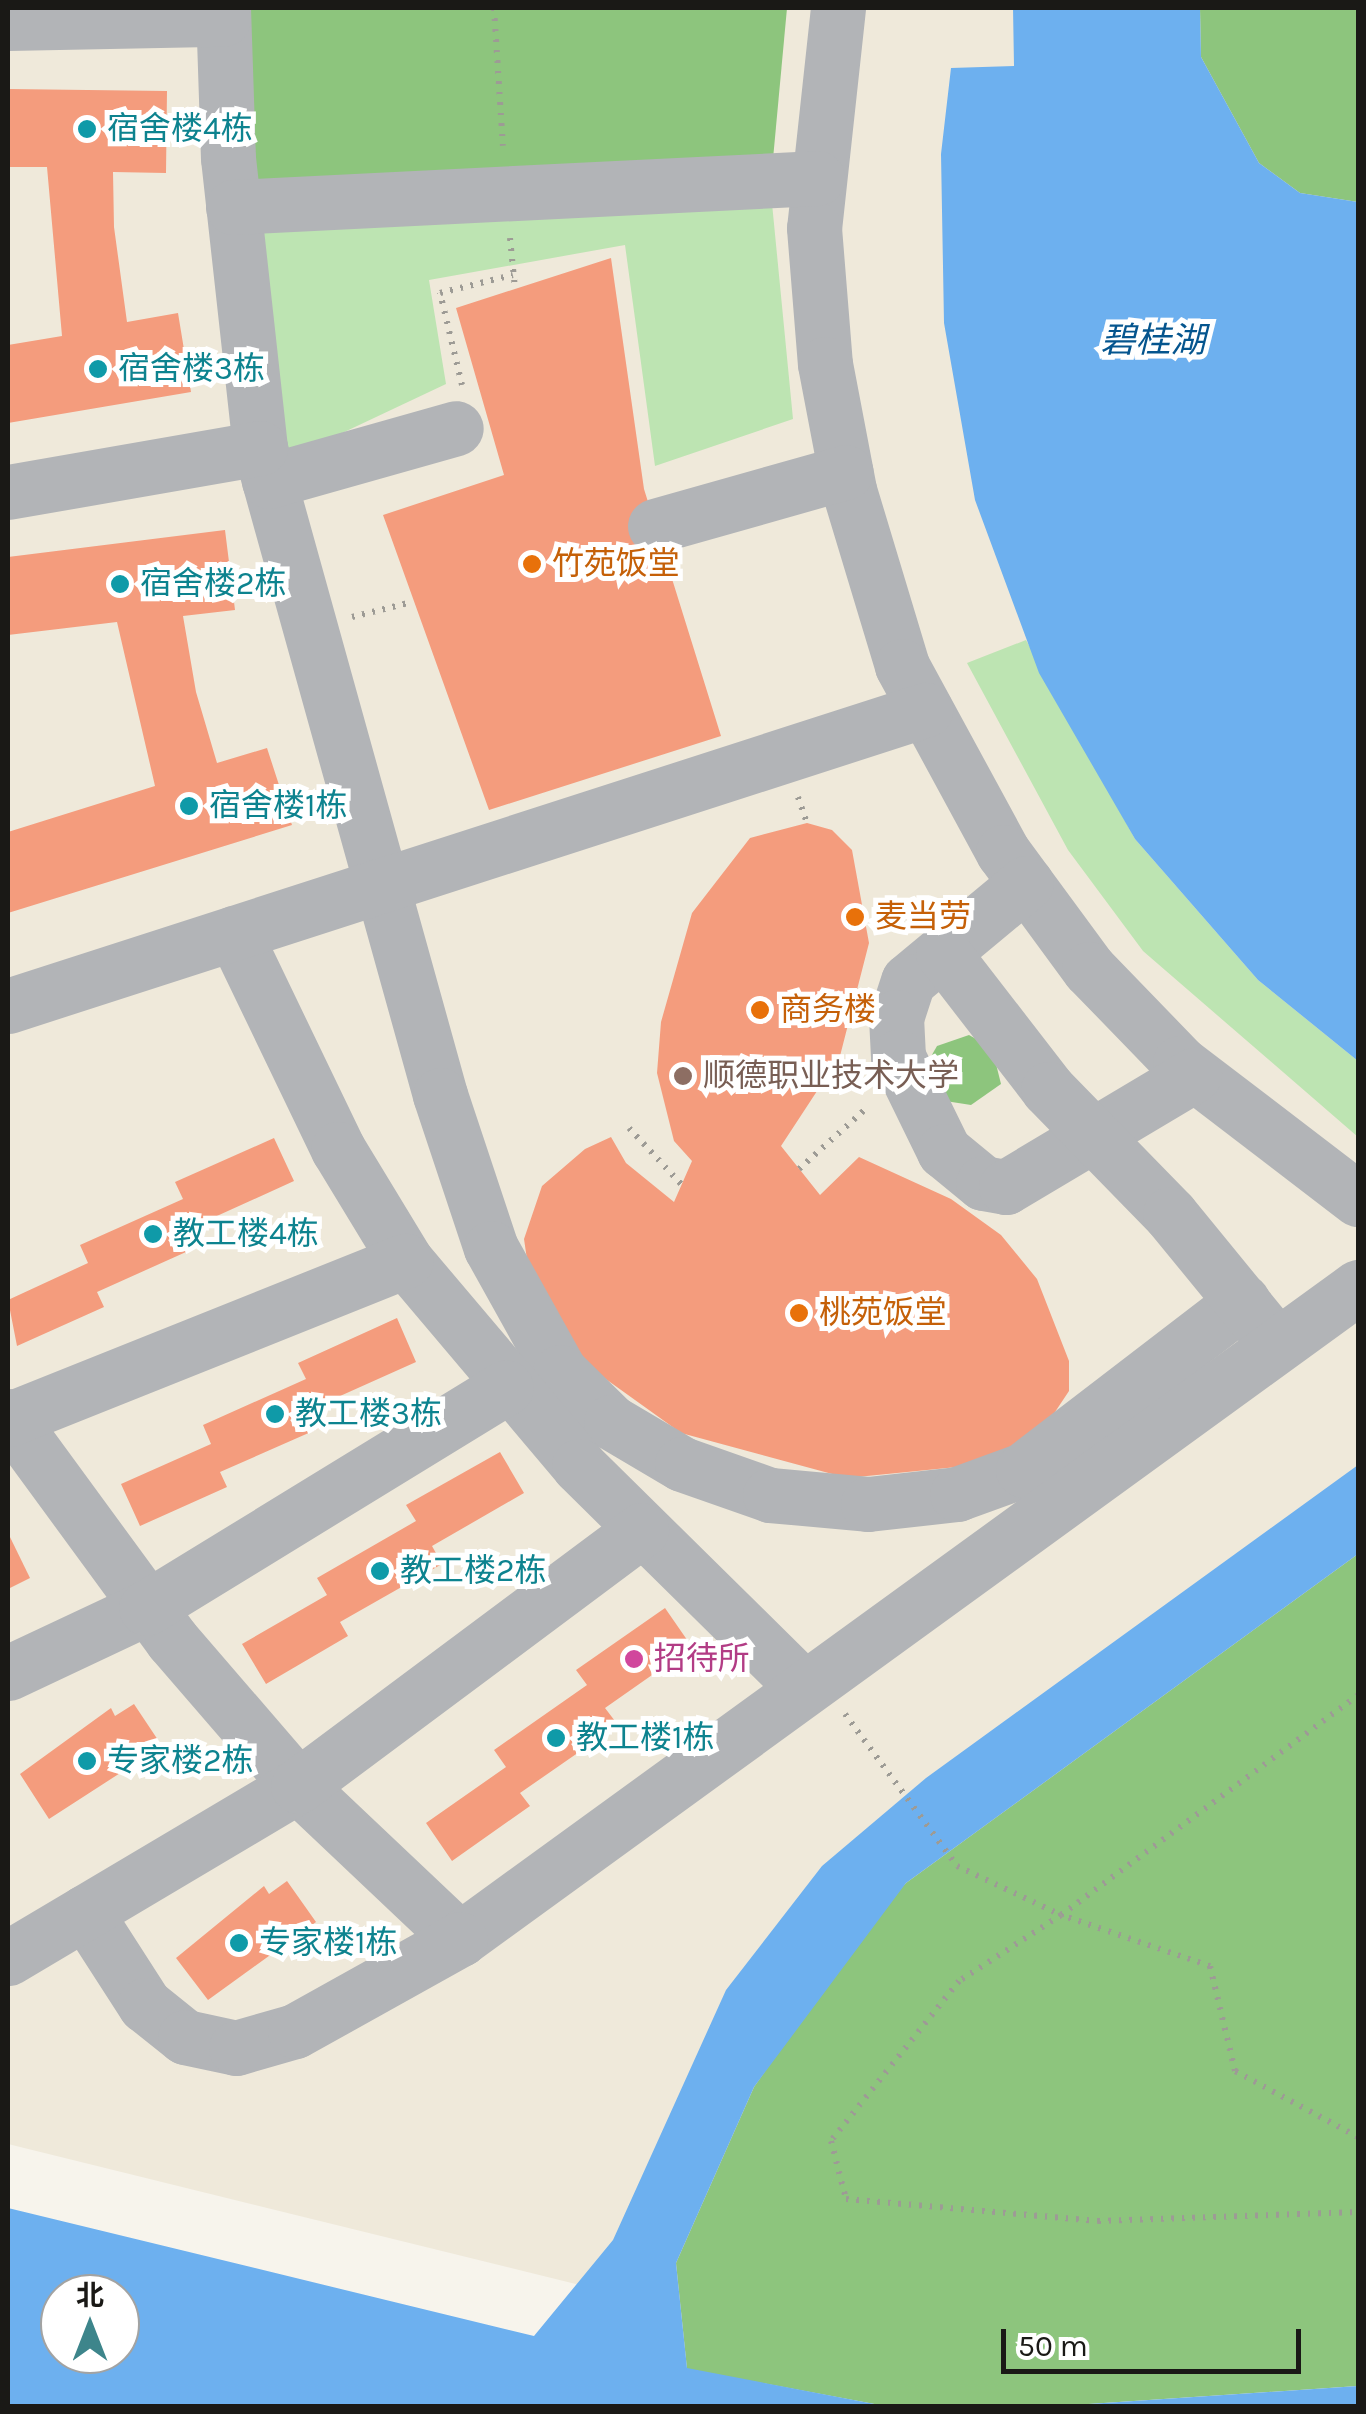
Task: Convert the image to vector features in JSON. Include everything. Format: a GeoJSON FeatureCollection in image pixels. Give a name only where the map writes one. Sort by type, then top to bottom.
{"type":"FeatureCollection","features":[{"type":"Feature","properties":{"kind":"street"},"geometry":{"type":"LineString","coordinates":[[838,8],[817,178],[824,364],[846,472],[902,666],[1026,883],[1089,969],[1194,1075],[1358,1199]]}},
{"type":"Feature","properties":{"kind":"street"},"geometry":{"type":"LineString","coordinates":[[8,23],[223,13],[234,206],[264,465],[376,886],[521,1314],[560,1372],[626,1430],[682,1464],[770,1495],[868,1504],[958,1494],[1020,1498],[1277,1346],[1358,1288]]}},
{"type":"Feature","properties":{"kind":"street"},"geometry":{"type":"LineString","coordinates":[[234,206],[817,178]]}},
{"type":"Feature","properties":{"kind":"street"},"geometry":{"type":"LineString","coordinates":[[8,492],[264,465],[467,406]]}},
{"type":"Feature","properties":{"kind":"street"},"geometry":{"type":"LineString","coordinates":[[655,526],[846,472]]}},
{"type":"Feature","properties":{"kind":"street"},"geometry":{"type":"LineString","coordinates":[[8,1006],[925,710]]}},
{"type":"Feature","properties":{"kind":"street"},"geometry":{"type":"LineString","coordinates":[[1026,883],[908,982],[896,1018],[898,1057],[944,1151],[983,1183],[1006,1187],[1096,1139],[1194,1075]]}},
{"type":"Feature","properties":{"kind":"street"},"geometry":{"type":"LineString","coordinates":[[234,933],[338,1149],[406,1260],[506,1387],[579,1466],[802,1686]]}},
{"type":"Feature","properties":{"kind":"street"},"geometry":{"type":"LineString","coordinates":[[942,953],[1096,1139],[1243,1301],[1277,1346]]}},
{"type":"Feature","properties":{"kind":"street"},"geometry":{"type":"LineString","coordinates":[[406,1260],[9,1418],[146,1608],[298,1786],[460,1939]]}},
{"type":"Feature","properties":{"kind":"street"},"geometry":{"type":"LineString","coordinates":[[85,1912],[144,2006],[185,2037],[236,2048],[295,2032],[460,1939],[802,1686],[1243,1301]]}},
{"type":"Feature","properties":{"kind":"street"},"geometry":{"type":"LineString","coordinates":[[8,1673],[146,1608],[506,1387]]}},
{"type":"Feature","properties":{"kind":"street"},"geometry":{"type":"LineString","coordinates":[[579,1466],[626,1430]]}},
{"type":"Feature","properties":{"kind":"street"},"geometry":{"type":"LineString","coordinates":[[8,1958],[298,1786],[641,1530]]}},
{"type":"Feature","properties":{"kind":"path"},"geometry":{"type":"LineString","coordinates":[[494,8],[506,193]]}},
{"type":"Feature","properties":{"kind":"path"},"geometry":{"type":"LineString","coordinates":[[467,406],[440,293],[513,274]]}},
{"type":"Feature","properties":{"kind":"path"},"geometry":{"type":"LineString","coordinates":[[629,1128],[682,1185]]}},
{"type":"Feature","properties":{"kind":"path"},"geometry":{"type":"LineString","coordinates":[[799,1169],[846,1132]]}},
{"type":"Feature","properties":{"kind":"path"},"geometry":{"type":"LineString","coordinates":[[802,1686],[856,1721],[900,1778],[958,1866],[1061,1915],[1210,1966],[1235,2072],[1358,2137]]}},
{"type":"Feature","properties":{"kind":"path"},"geometry":{"type":"LineString","coordinates":[[1358,1695],[1061,1915],[959,1982],[831,2142],[846,2199],[1098,2221],[1358,2212]]}},
{"type":"Feature","properties":{"kind":"shaded area","name":"顺德职业技术大学"},"geometry":{"type":"Polygon","coordinates":[[[8,8],[1358,8],[1358,2354],[677,2309],[8,2144],[8,8]]]}},
{"type":"Feature","properties":{"kind":"green space"},"geometry":{"type":"Polygon","coordinates":[[[244,8],[787,8],[773,159],[252,182],[244,8]]]}},
{"type":"Feature","properties":{"kind":"green space"},"geometry":{"type":"Polygon","coordinates":[[[1200,8],[1358,8],[1358,202],[1300,193],[1259,163],[1201,57],[1200,8]]]}},
{"type":"Feature","properties":{"kind":"green space"},"geometry":{"type":"Polygon","coordinates":[[[771,193],[793,419],[655,466],[625,245],[429,280],[446,384],[285,460],[263,231],[771,193]]]}},
{"type":"Feature","properties":{"kind":"green space"},"geometry":{"type":"Polygon","coordinates":[[[1026,640],[1135,839],[1258,980],[1358,1061],[1358,1137],[1143,951],[1068,850],[967,663],[1026,640]]]}},
{"type":"Feature","properties":{"kind":"green space"},"geometry":{"type":"Polygon","coordinates":[[[969,1035],[992,1048],[1001,1084],[971,1105],[939,1100],[925,1067],[937,1046],[969,1035]]]}},
{"type":"Feature","properties":{"kind":"green space"},"geometry":{"type":"Polygon","coordinates":[[[1358,1554],[1358,2386],[1059,2406],[885,2406],[687,2369],[676,2263],[754,2087],[865,1928],[906,1883],[1358,1554]]]}},
{"type":"Feature","properties":{"kind":"water","name":"碧桂湖"},"geometry":{"type":"Polygon","coordinates":[[[1013,8],[1200,8],[1201,57],[1259,163],[1300,193],[1358,202],[1358,1061],[1258,980],[1135,839],[1039,673],[975,500],[944,323],[941,154],[951,68],[1014,66],[1013,8]]]}},
{"type":"Feature","properties":{"kind":"water"},"geometry":{"type":"Polygon","coordinates":[[[1358,1465],[1358,1554],[906,1883],[754,2087],[676,2263],[687,2368],[885,2406],[8,2406],[8,2208],[534,2336],[613,2240],[726,1990],[822,1866],[926,1778],[1358,1465]]]}},
{"type":"Feature","properties":{"kind":"water"},"geometry":{"type":"Polygon","coordinates":[[[1358,2386],[1358,2406],[1059,2406],[1358,2386]]]}},
{"type":"Feature","properties":{"kind":"building"},"geometry":{"type":"Polygon","coordinates":[[[8,89],[167,91],[166,173],[113,172],[114,227],[127,322],[178,313],[191,392],[8,423],[8,345],[62,336],[47,167],[8,167],[8,89]]]}},
{"type":"Feature","properties":{"kind":"building","name":"竹苑饭堂"},"geometry":{"type":"Polygon","coordinates":[[[611,258],[644,489],[721,736],[489,810],[383,515],[504,475],[456,308],[611,258]]]}},
{"type":"Feature","properties":{"kind":"building"},"geometry":{"type":"Polygon","coordinates":[[[225,530],[235,610],[183,616],[196,692],[217,763],[267,748],[292,825],[8,913],[8,832],[155,786],[117,622],[8,635],[8,557],[225,530]]]}},
{"type":"Feature","properties":{"kind":"building","name":"桃苑饭堂"},"geometry":{"type":"Polygon","coordinates":[[[807,823],[832,830],[852,850],[869,943],[840,1056],[781,1146],[820,1195],[859,1157],[951,1199],[1001,1235],[1037,1279],[1069,1361],[1069,1391],[1041,1433],[967,1466],[847,1478],[681,1433],[589,1367],[529,1273],[524,1239],[542,1186],[585,1149],[611,1137],[626,1163],[674,1202],[692,1161],[674,1141],[657,1073],[661,1022],[692,913],[750,838],[807,823]]]}},
{"type":"Feature","properties":{"kind":"building","name":"教工楼4栋"},"geometry":{"type":"Polygon","coordinates":[[[274,1138],[294,1181],[197,1225],[206,1243],[97,1292],[104,1307],[17,1346],[8,1300],[88,1263],[80,1245],[183,1199],[175,1182],[274,1138]]]}},
{"type":"Feature","properties":{"kind":"building","name":"教工楼3栋"},"geometry":{"type":"Polygon","coordinates":[[[397,1318],[416,1362],[320,1405],[329,1424],[220,1472],[227,1487],[140,1526],[121,1484],[211,1444],[203,1425],[306,1379],[298,1363],[397,1318]]]}},
{"type":"Feature","properties":{"kind":"building","name":"教工楼2栋"},"geometry":{"type":"Polygon","coordinates":[[[500,1452],[524,1493],[432,1546],[442,1564],[340,1622],[348,1636],[266,1684],[242,1644],[327,1595],[317,1578],[416,1521],[406,1505],[500,1452]]]}},
{"type":"Feature","properties":{"kind":"building"},"geometry":{"type":"Polygon","coordinates":[[[8,1533],[30,1578],[8,1589],[8,1533]]]}},
{"type":"Feature","properties":{"kind":"building","name":"教工楼1栋"},"geometry":{"type":"Polygon","coordinates":[[[665,1608],[692,1647],[605,1708],[618,1725],[520,1793],[530,1806],[452,1861],[426,1823],[506,1767],[494,1750],[587,1685],[576,1670],[665,1608]]]}},
{"type":"Feature","properties":{"kind":"building","name":"专家楼2栋"},"geometry":{"type":"Polygon","coordinates":[[[134,1704],[162,1746],[49,1819],[20,1774],[111,1708],[115,1716],[134,1704]]]}},
{"type":"Feature","properties":{"kind":"building","name":"专家楼1栋"},"geometry":{"type":"Polygon","coordinates":[[[287,1881],[316,1922],[208,2000],[176,1958],[264,1886],[269,1894],[287,1881]]]}},
{"type":"Feature","properties":{"kind":"place","name":"宿舍楼4栋"},"geometry":{"type":"Point","coordinates":[87,129]}},
{"type":"Feature","properties":{"kind":"place","name":"宿舍楼3栋"},"geometry":{"type":"Point","coordinates":[98,369]}},
{"type":"Feature","properties":{"kind":"place","name":"竹苑饭堂"},"geometry":{"type":"Point","coordinates":[532,564]}},
{"type":"Feature","properties":{"kind":"place","name":"宿舍楼2栋"},"geometry":{"type":"Point","coordinates":[120,584]}},
{"type":"Feature","properties":{"kind":"place","name":"宿舍楼1栋"},"geometry":{"type":"Point","coordinates":[189,806]}},
{"type":"Feature","properties":{"kind":"place","name":"麦当劳"},"geometry":{"type":"Point","coordinates":[855,917]}},
{"type":"Feature","properties":{"kind":"place","name":"商务楼"},"geometry":{"type":"Point","coordinates":[760,1010]}},
{"type":"Feature","properties":{"kind":"place","name":"顺德职业技术大学"},"geometry":{"type":"Point","coordinates":[683,1076]}},
{"type":"Feature","properties":{"kind":"place","name":"教工楼4栋"},"geometry":{"type":"Point","coordinates":[153,1234]}},
{"type":"Feature","properties":{"kind":"place","name":"桃苑饭堂"},"geometry":{"type":"Point","coordinates":[799,1313]}},
{"type":"Feature","properties":{"kind":"place","name":"教工楼3栋"},"geometry":{"type":"Point","coordinates":[275,1414]}},
{"type":"Feature","properties":{"kind":"place","name":"教工楼2栋"},"geometry":{"type":"Point","coordinates":[380,1571]}},
{"type":"Feature","properties":{"kind":"place","name":"招待所"},"geometry":{"type":"Point","coordinates":[634,1659]}},
{"type":"Feature","properties":{"kind":"place","name":"教工楼1栋"},"geometry":{"type":"Point","coordinates":[556,1738]}},
{"type":"Feature","properties":{"kind":"place","name":"专家楼2栋"},"geometry":{"type":"Point","coordinates":[87,1761]}},
{"type":"Feature","properties":{"kind":"place","name":"专家楼1栋"},"geometry":{"type":"Point","coordinates":[239,1943]}}]}
